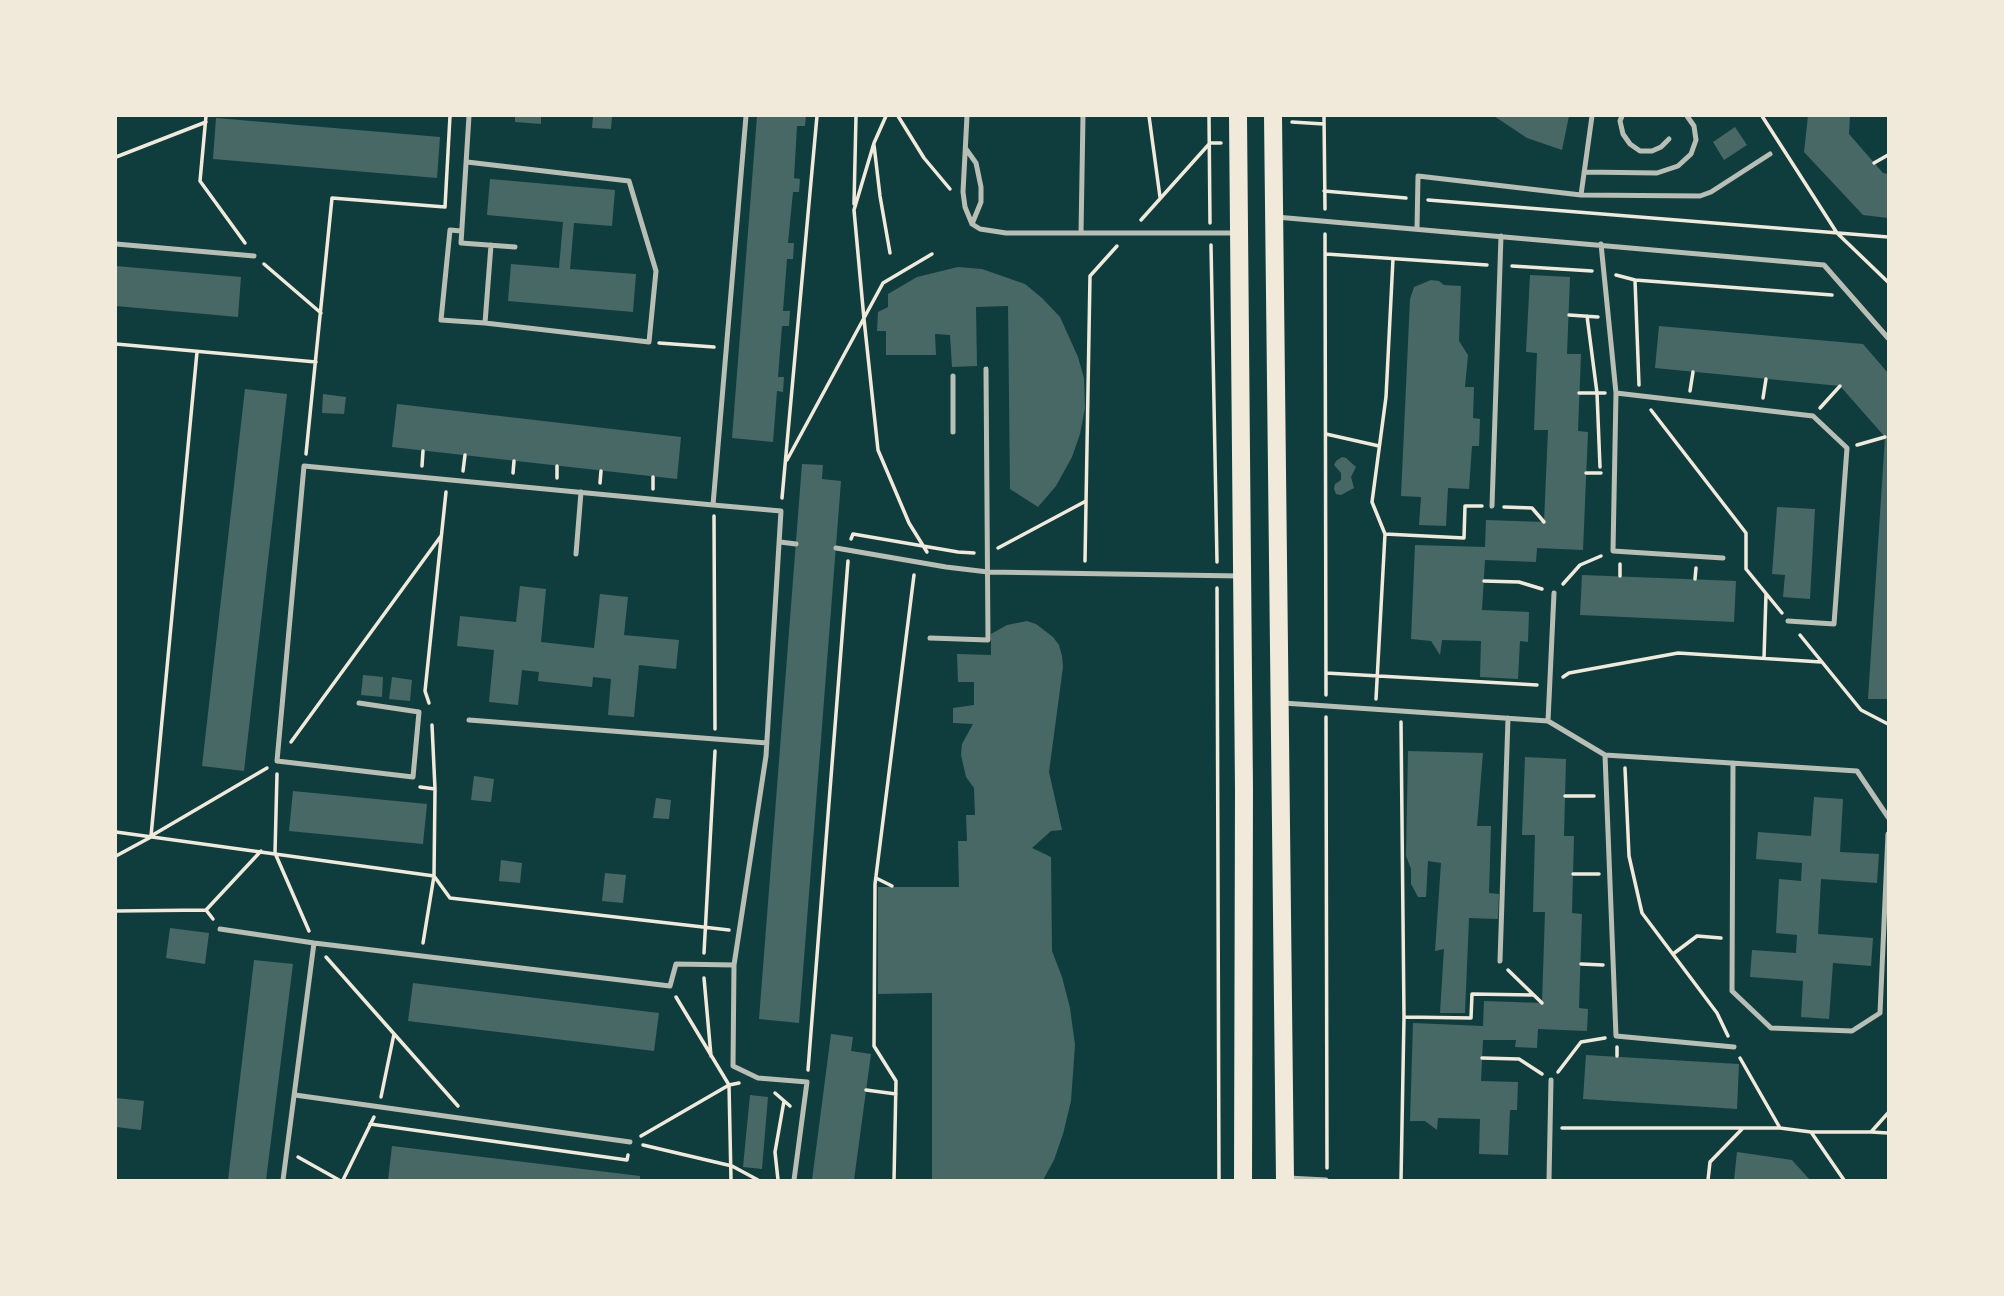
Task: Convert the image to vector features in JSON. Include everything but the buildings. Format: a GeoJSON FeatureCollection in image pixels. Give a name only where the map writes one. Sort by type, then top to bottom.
{"type":"FeatureCollection","features":[{"type":"Feature","properties":{"kind":"main road"},"geometry":{"type":"LineString","coordinates":[[1238,116],[1244,790],[1243,1181]]}},
{"type":"Feature","properties":{"kind":"main road"},"geometry":{"type":"LineString","coordinates":[[1273,118],[1285,1179]]}},
{"type":"Feature","properties":{"kind":"lane"},"geometry":{"type":"LineString","coordinates":[[469,116],[461,243],[515,247]]}},
{"type":"Feature","properties":{"kind":"lane"},"geometry":{"type":"LineString","coordinates":[[713,505],[746,116]]}},
{"type":"Feature","properties":{"kind":"lane"},"geometry":{"type":"LineString","coordinates":[[967,116],[963,192],[965,207],[972,224],[990,232],[1238,233]]}},
{"type":"Feature","properties":{"kind":"lane"},"geometry":{"type":"LineString","coordinates":[[1081,233],[1083,116]]}},
{"type":"Feature","properties":{"kind":"lane"},"geometry":{"type":"LineString","coordinates":[[1581,195],[1592,116]]}},
{"type":"Feature","properties":{"kind":"lane"},"geometry":{"type":"LineString","coordinates":[[1622,116],[1622,134],[1640,151],[1661,148],[1669,139]]}},
{"type":"Feature","properties":{"kind":"lane"},"geometry":{"type":"LineString","coordinates":[[1584,172],[1657,173],[1678,166],[1691,154],[1696,140],[1694,126],[1687,116]]}},
{"type":"Feature","properties":{"kind":"lane"},"geometry":{"type":"LineString","coordinates":[[964,148],[976,163],[981,187],[981,202],[972,224]]}},
{"type":"Feature","properties":{"kind":"lane"},"geometry":{"type":"LineString","coordinates":[[1417,229],[1418,176],[1581,195],[1700,195],[1711,192],[1770,154]]}},
{"type":"Feature","properties":{"kind":"lane"},"geometry":{"type":"LineString","coordinates":[[461,231],[450,230],[441,320],[649,342],[656,271],[629,181],[467,162]]}},
{"type":"Feature","properties":{"kind":"lane"},"geometry":{"type":"LineString","coordinates":[[1273,217],[1824,265],[1888,338]]}},
{"type":"Feature","properties":{"kind":"lane"},"geometry":{"type":"LineString","coordinates":[[1492,506],[1501,236]]}},
{"type":"Feature","properties":{"kind":"lane"},"geometry":{"type":"LineString","coordinates":[[116,244],[254,256]]}},
{"type":"Feature","properties":{"kind":"lane"},"geometry":{"type":"LineString","coordinates":[[1601,244],[1616,393],[1613,551],[1723,558]]}},
{"type":"Feature","properties":{"kind":"lane"},"geometry":{"type":"LineString","coordinates":[[485,323],[491,245]]}},
{"type":"Feature","properties":{"kind":"lane"},"geometry":{"type":"LineString","coordinates":[[930,638],[988,640],[986,369]]}},
{"type":"Feature","properties":{"kind":"lane"},"geometry":{"type":"LineString","coordinates":[[953,376],[953,432]]}},
{"type":"Feature","properties":{"kind":"lane"},"geometry":{"type":"LineString","coordinates":[[1616,393],[1813,416],[1847,448],[1833,624],[1788,621]]}},
{"type":"Feature","properties":{"kind":"lane"},"geometry":{"type":"LineString","coordinates":[[359,703],[419,712],[413,777],[277,761],[304,466],[781,511],[767,743],[734,965],[733,1066],[758,1078],[807,1082],[794,1181]]}},
{"type":"Feature","properties":{"kind":"lane"},"geometry":{"type":"LineString","coordinates":[[576,554],[581,492]]}},
{"type":"Feature","properties":{"kind":"lane"},"geometry":{"type":"LineString","coordinates":[[780,542],[796,544]]}},
{"type":"Feature","properties":{"kind":"lane"},"geometry":{"type":"LineString","coordinates":[[836,548],[988,572],[1241,576]]}},
{"type":"Feature","properties":{"kind":"lane"},"geometry":{"type":"LineString","coordinates":[[1548,721],[1554,593]]}},
{"type":"Feature","properties":{"kind":"lane"},"geometry":{"type":"LineString","coordinates":[[1280,702],[1548,721],[1605,755],[1857,771],[1888,817]]}},
{"type":"Feature","properties":{"kind":"lane"},"geometry":{"type":"LineString","coordinates":[[1500,961],[1508,718]]}},
{"type":"Feature","properties":{"kind":"lane"},"geometry":{"type":"LineString","coordinates":[[469,720],[767,743]]}},
{"type":"Feature","properties":{"kind":"lane"},"geometry":{"type":"LineString","coordinates":[[1605,755],[1616,1036],[1734,1047]]}},
{"type":"Feature","properties":{"kind":"lane"},"geometry":{"type":"LineString","coordinates":[[1733,763],[1732,990],[1771,1028],[1852,1031],[1880,1013],[1888,834]]}},
{"type":"Feature","properties":{"kind":"lane"},"geometry":{"type":"LineString","coordinates":[[220,929],[670,986],[676,964],[734,965]]}},
{"type":"Feature","properties":{"kind":"lane"},"geometry":{"type":"LineString","coordinates":[[283,1181],[314,943]]}},
{"type":"Feature","properties":{"kind":"lane"},"geometry":{"type":"LineString","coordinates":[[1549,1181],[1551,1080]]}},
{"type":"Feature","properties":{"kind":"lane"},"geometry":{"type":"LineString","coordinates":[[295,1095],[630,1142]]}},
{"type":"Feature","properties":{"kind":"lane"},"geometry":{"type":"LineString","coordinates":[[1285,1179],[1326,1181]]}},
{"type":"Feature","properties":{"kind":"path"},"geometry":{"type":"LineString","coordinates":[[206,116],[200,181],[254,256],[321,313]]}},
{"type":"Feature","properties":{"kind":"path"},"geometry":{"type":"LineString","coordinates":[[304,466],[331,198],[445,207],[450,116]]}},
{"type":"Feature","properties":{"kind":"path"},"geometry":{"type":"LineString","coordinates":[[781,511],[817,116]]}},
{"type":"Feature","properties":{"kind":"path"},"geometry":{"type":"LineString","coordinates":[[856,116],[854,210],[878,450],[909,523],[936,565]]}},
{"type":"Feature","properties":{"kind":"path"},"geometry":{"type":"LineString","coordinates":[[854,210],[874,143],[886,116]]}},
{"type":"Feature","properties":{"kind":"path"},"geometry":{"type":"LineString","coordinates":[[898,116],[924,158],[965,207]]}},
{"type":"Feature","properties":{"kind":"path"},"geometry":{"type":"LineString","coordinates":[[1149,116],[1160,198]]}},
{"type":"Feature","properties":{"kind":"path"},"geometry":{"type":"LineString","coordinates":[[1209,116],[1217,576],[1219,1181]]}},
{"type":"Feature","properties":{"kind":"path"},"geometry":{"type":"LineString","coordinates":[[1324,116],[1325,221]]}},
{"type":"Feature","properties":{"kind":"path"},"geometry":{"type":"LineString","coordinates":[[1762,116],[1837,233],[1888,282]]}},
{"type":"Feature","properties":{"kind":"path"},"geometry":{"type":"LineString","coordinates":[[1273,118],[1324,124]]}},
{"type":"Feature","properties":{"kind":"path"},"geometry":{"type":"LineString","coordinates":[[116,157],[206,122]]}},
{"type":"Feature","properties":{"kind":"path"},"geometry":{"type":"LineString","coordinates":[[874,143],[890,253]]}},
{"type":"Feature","properties":{"kind":"path"},"geometry":{"type":"LineString","coordinates":[[1084,573],[1090,276],[1210,143]]}},
{"type":"Feature","properties":{"kind":"path"},"geometry":{"type":"LineString","coordinates":[[1874,163],[1888,155]]}},
{"type":"Feature","properties":{"kind":"path"},"geometry":{"type":"LineString","coordinates":[[1324,191],[1888,237]]}},
{"type":"Feature","properties":{"kind":"path"},"geometry":{"type":"LineString","coordinates":[[786,462],[883,283],[932,254]]}},
{"type":"Feature","properties":{"kind":"path"},"geometry":{"type":"LineString","coordinates":[[1326,254],[1604,272],[1634,280],[1852,296]]}},
{"type":"Feature","properties":{"kind":"path"},"geometry":{"type":"LineString","coordinates":[[1376,709],[1385,534],[1371,502],[1387,397],[1394,259]]}},
{"type":"Feature","properties":{"kind":"path"},"geometry":{"type":"LineString","coordinates":[[1634,280],[1640,395],[1746,533],[1746,569],[1861,710],[1888,724]]}},
{"type":"Feature","properties":{"kind":"path"},"geometry":{"type":"LineString","coordinates":[[1569,315],[1608,317]]}},
{"type":"Feature","properties":{"kind":"path"},"geometry":{"type":"LineString","coordinates":[[1587,316],[1597,393],[1600,473]]}},
{"type":"Feature","properties":{"kind":"path"},"geometry":{"type":"LineString","coordinates":[[649,342],[727,348]]}},
{"type":"Feature","properties":{"kind":"path"},"geometry":{"type":"LineString","coordinates":[[116,344],[316,363]]}},
{"type":"Feature","properties":{"kind":"path"},"geometry":{"type":"LineString","coordinates":[[151,836],[197,352]]}},
{"type":"Feature","properties":{"kind":"path"},"geometry":{"type":"LineString","coordinates":[[1688,401],[1693,372]]}},
{"type":"Feature","properties":{"kind":"path"},"geometry":{"type":"LineString","coordinates":[[1761,410],[1766,379]]}},
{"type":"Feature","properties":{"kind":"path"},"geometry":{"type":"LineString","coordinates":[[1813,416],[1840,386]]}},
{"type":"Feature","properties":{"kind":"path"},"geometry":{"type":"LineString","coordinates":[[1579,393],[1616,393]]}},
{"type":"Feature","properties":{"kind":"path"},"geometry":{"type":"LineString","coordinates":[[1326,435],[1379,446]]}},
{"type":"Feature","properties":{"kind":"path"},"geometry":{"type":"LineString","coordinates":[[1847,448],[1885,437]]}},
{"type":"Feature","properties":{"kind":"path"},"geometry":{"type":"LineString","coordinates":[[421,956],[434,876],[432,713],[425,691],[448,480]]}},
{"type":"Feature","properties":{"kind":"path"},"geometry":{"type":"LineString","coordinates":[[807,1082],[849,551],[853,534],[957,552],[987,553],[1086,501]]}},
{"type":"Feature","properties":{"kind":"path"},"geometry":{"type":"LineString","coordinates":[[711,1056],[703,964],[715,740],[713,505]]}},
{"type":"Feature","properties":{"kind":"path"},"geometry":{"type":"LineString","coordinates":[[1385,534],[1464,538],[1465,506],[1532,508],[1544,523]]}},
{"type":"Feature","properties":{"kind":"path"},"geometry":{"type":"LineString","coordinates":[[116,856],[277,761],[441,536]]}},
{"type":"Feature","properties":{"kind":"path"},"geometry":{"type":"LineString","coordinates":[[1484,581],[1519,582],[1554,593],[1580,565],[1613,551]]}},
{"type":"Feature","properties":{"kind":"path"},"geometry":{"type":"LineString","coordinates":[[894,1181],[896,1081],[874,1046],[876,878],[916,562]]}},
{"type":"Feature","properties":{"kind":"path"},"geometry":{"type":"LineString","coordinates":[[1764,658],[1766,593]]}},
{"type":"Feature","properties":{"kind":"path"},"geometry":{"type":"LineString","coordinates":[[1326,673],[1549,686],[1569,673],[1678,653],[1821,662]]}},
{"type":"Feature","properties":{"kind":"path"},"geometry":{"type":"LineString","coordinates":[[1401,710],[1404,1017],[1401,1181]]}},
{"type":"Feature","properties":{"kind":"path"},"geometry":{"type":"LineString","coordinates":[[1624,756],[1629,856],[1642,913],[1717,1013],[1780,1128]]}},
{"type":"Feature","properties":{"kind":"path"},"geometry":{"type":"LineString","coordinates":[[277,761],[275,853],[314,943],[471,1120],[470,1137]]}},
{"type":"Feature","properties":{"kind":"path"},"geometry":{"type":"LineString","coordinates":[[1565,796],[1607,796]]}},
{"type":"Feature","properties":{"kind":"path"},"geometry":{"type":"LineString","coordinates":[[116,832],[434,876],[450,898],[738,930]]}},
{"type":"Feature","properties":{"kind":"path"},"geometry":{"type":"LineString","coordinates":[[116,911],[206,910],[261,851]]}},
{"type":"Feature","properties":{"kind":"path"},"geometry":{"type":"LineString","coordinates":[[1573,874],[1610,875]]}},
{"type":"Feature","properties":{"kind":"path"},"geometry":{"type":"LineString","coordinates":[[876,878],[892,886]]}},
{"type":"Feature","properties":{"kind":"path"},"geometry":{"type":"LineString","coordinates":[[206,910],[220,929]]}},
{"type":"Feature","properties":{"kind":"path"},"geometry":{"type":"LineString","coordinates":[[1673,954],[1696,936],[1733,938]]}},
{"type":"Feature","properties":{"kind":"path"},"geometry":{"type":"LineString","coordinates":[[1500,961],[1542,1003]]}},
{"type":"Feature","properties":{"kind":"path"},"geometry":{"type":"LineString","coordinates":[[1581,964],[1613,965]]}},
{"type":"Feature","properties":{"kind":"path"},"geometry":{"type":"LineString","coordinates":[[670,986],[729,1085]]}},
{"type":"Feature","properties":{"kind":"path"},"geometry":{"type":"LineString","coordinates":[[1404,1017],[1471,1018],[1472,994],[1533,995]]}},
{"type":"Feature","properties":{"kind":"path"},"geometry":{"type":"LineString","coordinates":[[1482,1058],[1519,1059],[1551,1080],[1581,1042],[1616,1036]]}},
{"type":"Feature","properties":{"kind":"path"},"geometry":{"type":"LineString","coordinates":[[731,1181],[729,1085],[733,1066]]}},
{"type":"Feature","properties":{"kind":"path"},"geometry":{"type":"LineString","coordinates":[[758,1078],[803,1117]]}},
{"type":"Feature","properties":{"kind":"path"},"geometry":{"type":"LineString","coordinates":[[630,1142],[729,1085]]}},
{"type":"Feature","properties":{"kind":"path"},"geometry":{"type":"LineString","coordinates":[[866,1090],[896,1094]]}},
{"type":"Feature","properties":{"kind":"path"},"geometry":{"type":"LineString","coordinates":[[778,1181],[775,1152],[784,1101]]}},
{"type":"Feature","properties":{"kind":"path"},"geometry":{"type":"LineString","coordinates":[[1871,1132],[1888,1113]]}},
{"type":"Feature","properties":{"kind":"path"},"geometry":{"type":"LineString","coordinates":[[370,1124],[627,1160],[630,1142]]}},
{"type":"Feature","properties":{"kind":"path"},"geometry":{"type":"LineString","coordinates":[[1550,1128],[1780,1128],[1811,1132],[1888,1133]]}},
{"type":"Feature","properties":{"kind":"path"},"geometry":{"type":"LineString","coordinates":[[1708,1181],[1710,1162],[1742,1128]]}},
{"type":"Feature","properties":{"kind":"path"},"geometry":{"type":"LineString","coordinates":[[1811,1132],[1844,1181]]}},
{"type":"Feature","properties":{"kind":"path"},"geometry":{"type":"LineString","coordinates":[[630,1142],[732,1166],[756,1180]]}},
{"type":"Feature","properties":{"kind":"path"},"geometry":{"type":"LineString","coordinates":[[287,1150],[339,1181]]}}]}
